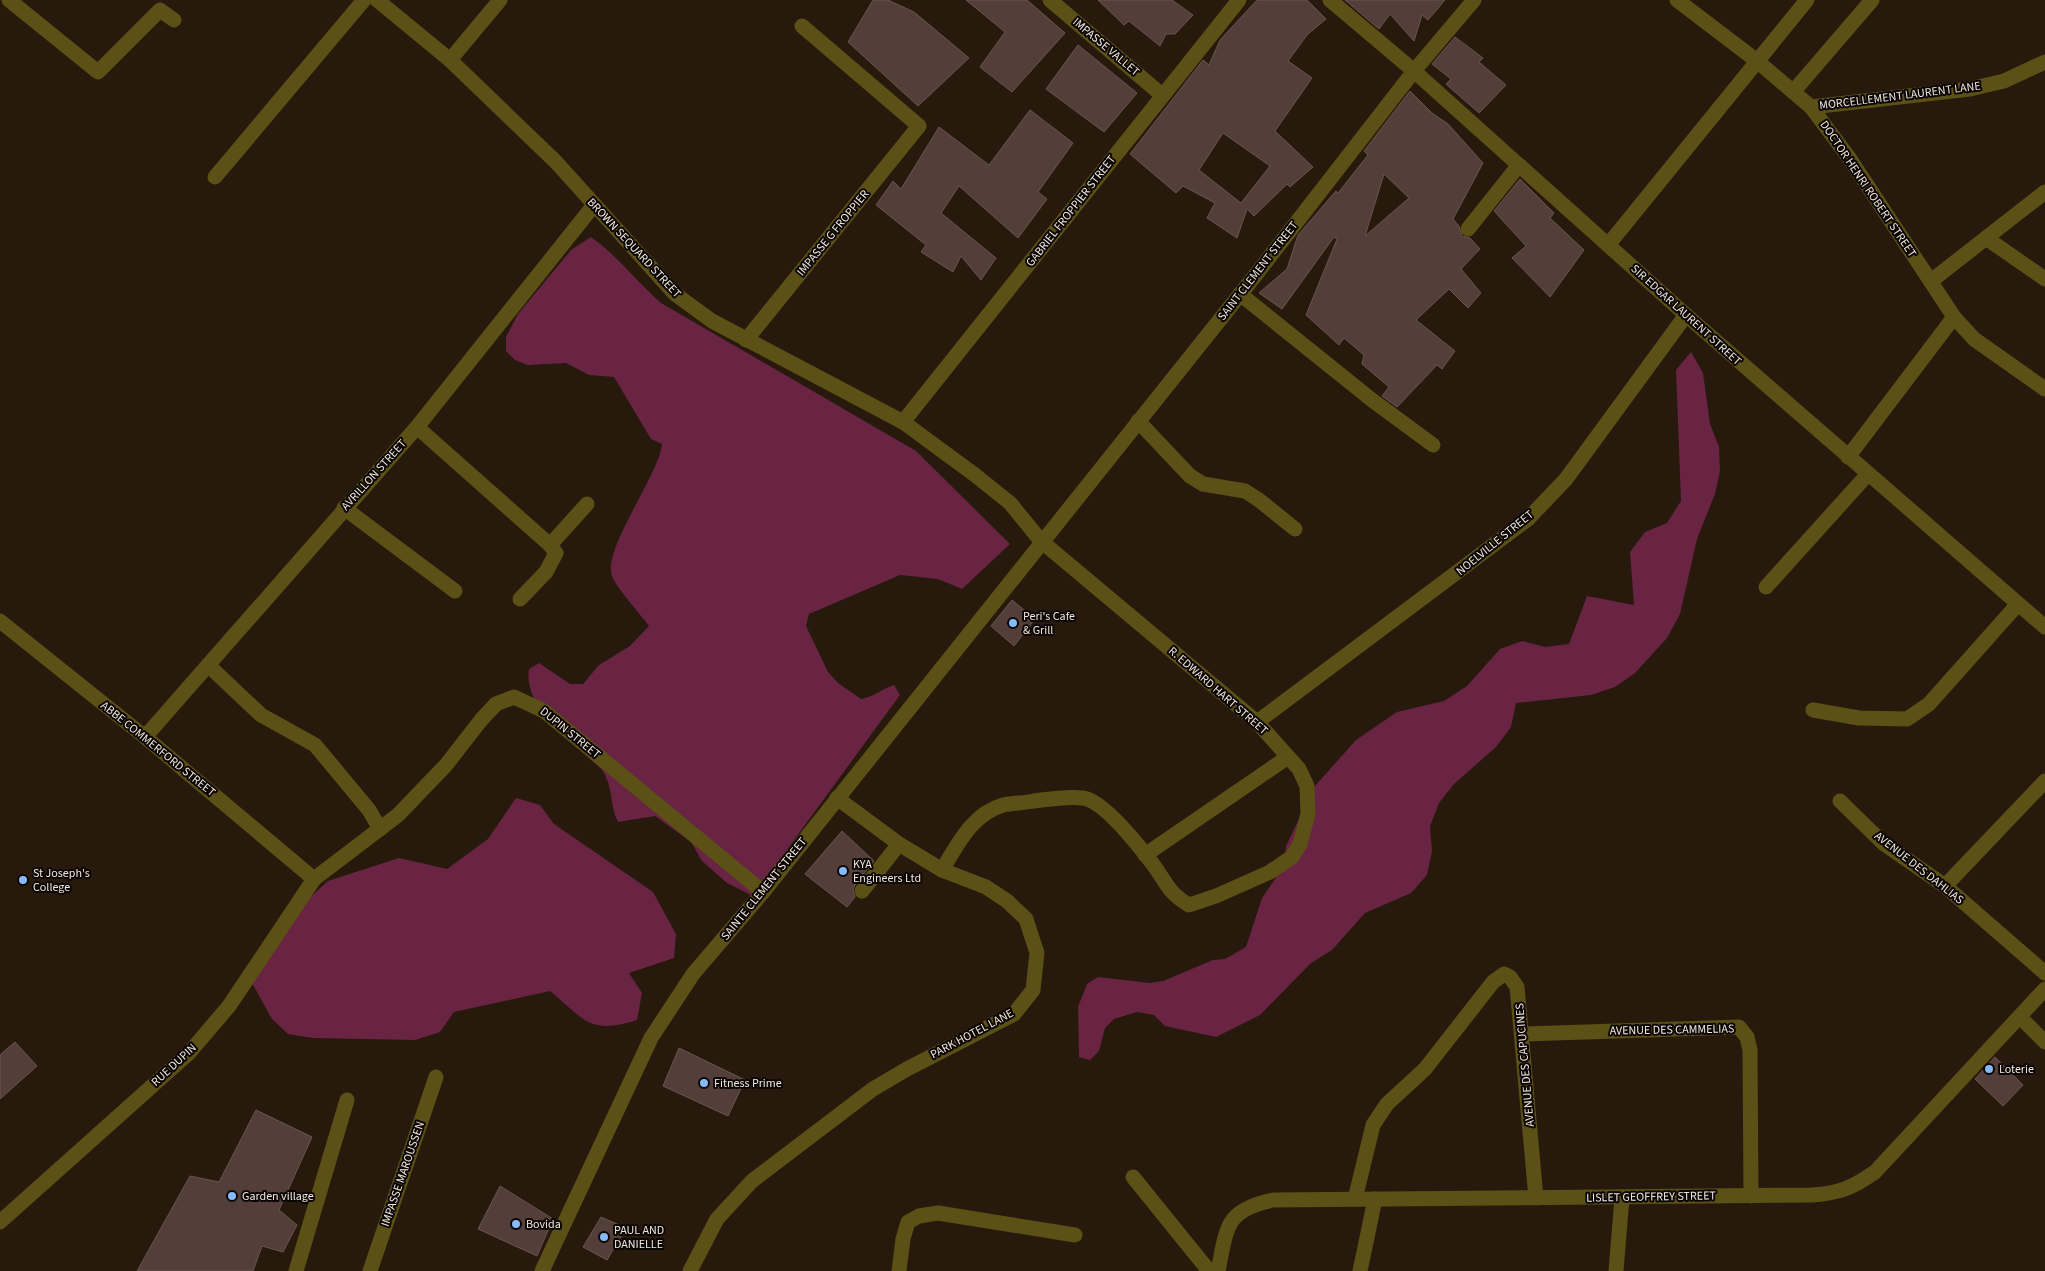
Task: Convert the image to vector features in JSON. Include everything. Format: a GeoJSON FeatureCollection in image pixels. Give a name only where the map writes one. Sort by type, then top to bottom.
{"type":"FeatureCollection","features":[{"type":"Feature","properties":{"kind":"street"},"geometry":{"type":"LineString","coordinates":[[9,0],[98,72],[160,10],[174,20]]}},
{"type":"Feature","properties":{"kind":"street"},"geometry":{"type":"LineString","coordinates":[[215,177],[364,0]]}},
{"type":"Feature","properties":{"kind":"street","name":"BROWN SEQUARD STREET"},"geometry":{"type":"LineString","coordinates":[[377,0],[450,60],[556,162],[675,294],[712,321],[903,422],[976,474],[1010,503],[1041,541]]}},
{"type":"Feature","properties":{"kind":"street"},"geometry":{"type":"LineString","coordinates":[[450,60],[500,0]]}},
{"type":"Feature","properties":{"kind":"street","name":"IMPASSE VALLET"},"geometry":{"type":"LineString","coordinates":[[1050,0],[1162,95]]}},
{"type":"Feature","properties":{"kind":"street","name":"GABRIEL FROPPIER STREET"},"geometry":{"type":"LineString","coordinates":[[903,422],[1239,0]]}},
{"type":"Feature","properties":{"kind":"street","name":"SIR EDGAR LAURENT STREET"},"geometry":{"type":"LineString","coordinates":[[1330,0],[1414,71],[1686,315],[2045,627]]}},
{"type":"Feature","properties":{"kind":"street","name":"SAINT CLEMENT STREET"},"geometry":{"type":"LineString","coordinates":[[1041,541],[1240,294],[1414,71],[1474,0]]}},
{"type":"Feature","properties":{"kind":"street","name":"DOCTOR HENRI ROBERT STREET"},"geometry":{"type":"LineString","coordinates":[[1678,0],[1757,61],[1811,107],[1831,132],[1954,317],[1974,339],[2045,389]]}},
{"type":"Feature","properties":{"kind":"street"},"geometry":{"type":"LineString","coordinates":[[1608,245],[1807,0]]}},
{"type":"Feature","properties":{"kind":"street"},"geometry":{"type":"LineString","coordinates":[[1793,92],[1872,0]]}},
{"type":"Feature","properties":{"kind":"street","name":"IMPASSE G FROPPIER"},"geometry":{"type":"LineString","coordinates":[[746,340],[919,126],[802,26]]}},
{"type":"Feature","properties":{"kind":"street","name":"MORCELLEMENT LAURENT LANE"},"geometry":{"type":"LineString","coordinates":[[1811,107],[1970,89],[2004,81],[2045,62]]}},
{"type":"Feature","properties":{"kind":"street"},"geometry":{"type":"LineString","coordinates":[[1468,229],[1519,165]]}},
{"type":"Feature","properties":{"kind":"street"},"geometry":{"type":"LineString","coordinates":[[1931,281],[2045,192]]}},
{"type":"Feature","properties":{"kind":"street","name":"AVRILLON STREET"},"geometry":{"type":"LineString","coordinates":[[145,737],[417,427],[594,206]]}},
{"type":"Feature","properties":{"kind":"street"},"geometry":{"type":"LineString","coordinates":[[1986,238],[2045,279]]}},
{"type":"Feature","properties":{"kind":"street"},"geometry":{"type":"LineString","coordinates":[[1240,294],[1372,400],[1433,445]]}},
{"type":"Feature","properties":{"kind":"street","name":"NOELVILLE STREET"},"geometry":{"type":"LineString","coordinates":[[1257,722],[1528,519],[1566,478],[1686,315]]}},
{"type":"Feature","properties":{"kind":"street"},"geometry":{"type":"LineString","coordinates":[[1848,457],[1954,317]]}},
{"type":"Feature","properties":{"kind":"street"},"geometry":{"type":"LineString","coordinates":[[1138,421],[1190,476],[1203,484],[1245,491],[1295,529]]}},
{"type":"Feature","properties":{"kind":"street"},"geometry":{"type":"LineString","coordinates":[[417,427],[550,544],[556,553],[546,572],[520,599]]}},
{"type":"Feature","properties":{"kind":"street"},"geometry":{"type":"LineString","coordinates":[[1766,586],[1868,474]]}},
{"type":"Feature","properties":{"kind":"street"},"geometry":{"type":"LineString","coordinates":[[550,544],[587,504]]}},
{"type":"Feature","properties":{"kind":"street"},"geometry":{"type":"LineString","coordinates":[[344,508],[456,591]]}},
{"type":"Feature","properties":{"kind":"street","name":"R. EDWARD HART STREET"},"geometry":{"type":"LineString","coordinates":[[1041,541],[1257,722],[1299,769],[1306,786],[1308,814],[1300,844],[1292,857],[1270,872],[1216,896],[1189,905],[1174,896],[1146,855]]}},
{"type":"Feature","properties":{"kind":"street","name":"SAINTE CLEMENT STREET"},"geometry":{"type":"LineString","coordinates":[[542,1271],[651,1038],[693,974],[763,892],[1041,541]]}},
{"type":"Feature","properties":{"kind":"street"},"geometry":{"type":"LineString","coordinates":[[1813,710],[1859,718],[1908,719],[1929,704],[2018,604]]}},
{"type":"Feature","properties":{"kind":"street","name":"ABBE COMMERFORD STREET"},"geometry":{"type":"LineString","coordinates":[[0,621],[145,737],[314,879]]}},
{"type":"Feature","properties":{"kind":"street"},"geometry":{"type":"LineString","coordinates":[[208,664],[261,715],[315,745],[369,810],[380,829]]}},
{"type":"Feature","properties":{"kind":"street","name":"DUPIN STREET"},"geometry":{"type":"LineString","coordinates":[[314,879],[398,815],[446,766],[481,720],[496,704],[514,697],[544,711],[763,892]]}},
{"type":"Feature","properties":{"kind":"street"},"geometry":{"type":"LineString","coordinates":[[942,870],[964,835],[981,816],[1003,806],[1056,798],[1085,798],[1099,806],[1128,834],[1146,855],[1288,757]]}},
{"type":"Feature","properties":{"kind":"street"},"geometry":{"type":"LineString","coordinates":[[1945,886],[2045,781]]}},
{"type":"Feature","properties":{"kind":"street","name":"PARK HOTEL LANE"},"geometry":{"type":"LineString","coordinates":[[690,1271],[717,1218],[752,1181],[873,1089],[907,1069],[1014,1014],[1033,990],[1037,953],[1026,919],[986,887],[942,870],[899,844],[837,798]]}},
{"type":"Feature","properties":{"kind":"street","name":"AVENUE DES DAHLIAS"},"geometry":{"type":"LineString","coordinates":[[1840,801],[1883,843],[1945,886],[2045,973]]}},
{"type":"Feature","properties":{"kind":"street"},"geometry":{"type":"LineString","coordinates":[[862,891],[899,844]]}},
{"type":"Feature","properties":{"kind":"street","name":"RUE DUPIN"},"geometry":{"type":"LineString","coordinates":[[0,1222],[189,1053],[228,1006],[314,879]]}},
{"type":"Feature","properties":{"kind":"street","name":"AVENUE DES CAPUCINES"},"geometry":{"type":"LineString","coordinates":[[1355,1199],[1373,1125],[1387,1104],[1426,1068],[1493,982],[1504,974],[1510,977],[1517,987],[1523,1034],[1536,1198]]}},
{"type":"Feature","properties":{"kind":"street","name":"LISLET GEOFFREY STREET"},"geometry":{"type":"LineString","coordinates":[[1218,1271],[1227,1229],[1241,1210],[1254,1204],[1273,1200],[1752,1196],[1831,1194],[1852,1188],[1875,1172],[2045,989]]}},
{"type":"Feature","properties":{"kind":"street"},"geometry":{"type":"LineString","coordinates":[[2020,1017],[2045,1042]]}},
{"type":"Feature","properties":{"kind":"street","name":"AVENUE DES CAMMELIAS"},"geometry":{"type":"LineString","coordinates":[[1523,1034],[1740,1027],[1747,1037],[1750,1050],[1752,1196]]}},
{"type":"Feature","properties":{"kind":"street","name":"IMPASSE MAROUSSEN"},"geometry":{"type":"LineString","coordinates":[[370,1271],[436,1077]]}},
{"type":"Feature","properties":{"kind":"street"},"geometry":{"type":"LineString","coordinates":[[296,1271],[347,1100]]}},
{"type":"Feature","properties":{"kind":"street"},"geometry":{"type":"LineString","coordinates":[[1133,1177],[1209,1271]]}},
{"type":"Feature","properties":{"kind":"street"},"geometry":{"type":"LineString","coordinates":[[1616,1271],[1622,1198]]}},
{"type":"Feature","properties":{"kind":"street"},"geometry":{"type":"LineString","coordinates":[[1360,1271],[1375,1199]]}},
{"type":"Feature","properties":{"kind":"street"},"geometry":{"type":"LineString","coordinates":[[899,1271],[903,1239],[908,1222],[919,1216],[938,1213],[1075,1235]]}},
{"type":"Feature","properties":{"kind":"shaded area"},"geometry":{"type":"Polygon","coordinates":[[[591,237],[661,303],[916,451],[1010,544],[962,589],[938,579],[900,575],[809,614],[806,626],[828,672],[838,683],[861,699],[870,697],[894,685],[900,695],[753,896],[727,883],[702,861],[691,842],[655,816],[618,822],[604,772],[548,718],[539,707],[529,682],[529,669],[539,663],[570,684],[583,684],[599,665],[630,646],[649,626],[614,581],[611,564],[623,531],[659,458],[662,444],[651,439],[614,377],[589,375],[566,363],[528,365],[515,360],[506,351],[506,337],[518,314],[571,250],[591,237]]]}},
{"type":"Feature","properties":{"kind":"shaded area"},"geometry":{"type":"Polygon","coordinates":[[[1691,352],[1703,373],[1710,424],[1719,447],[1720,471],[1715,494],[1697,539],[1680,614],[1667,638],[1635,673],[1615,687],[1591,695],[1516,703],[1511,727],[1496,747],[1454,784],[1439,803],[1430,826],[1432,851],[1427,875],[1411,893],[1365,913],[1332,950],[1311,963],[1260,1015],[1216,1037],[1165,1026],[1154,1015],[1137,1012],[1114,1019],[1105,1028],[1099,1051],[1090,1060],[1079,1057],[1078,1007],[1087,984],[1098,977],[1150,983],[1163,981],[1213,960],[1225,959],[1246,947],[1262,898],[1284,866],[1286,846],[1315,786],[1356,740],[1397,712],[1444,701],[1467,686],[1500,649],[1522,641],[1545,647],[1569,644],[1587,596],[1634,605],[1630,552],[1645,532],[1667,523],[1681,501],[1676,370],[1691,352]]]}},
{"type":"Feature","properties":{"kind":"shaded area"},"geometry":{"type":"Polygon","coordinates":[[[516,798],[540,805],[554,824],[653,892],[676,934],[674,958],[629,973],[642,993],[637,1020],[608,1026],[589,1022],[580,1017],[550,991],[454,1012],[440,1032],[415,1040],[313,1038],[288,1034],[272,1019],[252,983],[290,915],[328,881],[399,858],[447,869],[488,839],[516,798]]]}},
{"type":"Feature","properties":{"kind":"building"},"geometry":{"type":"Polygon","coordinates":[[[873,0],[888,0],[914,12],[969,58],[918,106],[848,42],[873,0]]]}},
{"type":"Feature","properties":{"kind":"building"},"geometry":{"type":"Polygon","coordinates":[[[966,0],[1027,0],[1065,33],[1012,92],[980,67],[1005,32],[966,0]]]}},
{"type":"Feature","properties":{"kind":"building"},"geometry":{"type":"Polygon","coordinates":[[[1098,0],[1172,0],[1193,15],[1175,34],[1166,34],[1160,46],[1129,21],[1124,25],[1098,0]]]}},
{"type":"Feature","properties":{"kind":"building"},"geometry":{"type":"Polygon","coordinates":[[[1257,0],[1307,0],[1326,19],[1307,35],[1288,61],[1312,78],[1275,131],[1313,167],[1290,187],[1287,184],[1254,216],[1247,209],[1237,238],[1207,218],[1215,203],[1183,186],[1176,193],[1130,154],[1203,60],[1209,65],[1220,40],[1257,0]],[[1223,133],[1199,170],[1241,203],[1270,166],[1223,133]]]}},
{"type":"Feature","properties":{"kind":"building"},"geometry":{"type":"Polygon","coordinates":[[[1345,0],[1445,0],[1428,20],[1422,15],[1414,41],[1390,14],[1379,29],[1345,0]]]}},
{"type":"Feature","properties":{"kind":"building"},"geometry":{"type":"Polygon","coordinates":[[[1455,37],[1483,58],[1479,62],[1506,85],[1479,113],[1446,84],[1451,79],[1432,64],[1455,37]]]}},
{"type":"Feature","properties":{"kind":"building"},"geometry":{"type":"Polygon","coordinates":[[[1078,45],[1137,93],[1104,132],[1046,89],[1078,45]]]}},
{"type":"Feature","properties":{"kind":"building"},"geometry":{"type":"Polygon","coordinates":[[[1410,91],[1432,113],[1448,124],[1483,163],[1453,219],[1459,226],[1462,236],[1470,238],[1480,249],[1461,269],[1481,293],[1468,308],[1449,289],[1416,320],[1455,351],[1442,369],[1437,365],[1397,407],[1382,396],[1389,387],[1362,364],[1364,355],[1344,338],[1339,345],[1306,315],[1337,239],[1334,237],[1282,309],[1259,293],[1287,269],[1298,235],[1336,191],[1338,193],[1368,155],[1364,151],[1410,91]],[[1384,174],[1365,236],[1409,198],[1384,174]]]}},
{"type":"Feature","properties":{"kind":"building"},"geometry":{"type":"Polygon","coordinates":[[[1030,110],[1073,143],[1038,192],[1047,199],[1018,238],[959,186],[941,213],[996,258],[981,280],[961,256],[953,272],[921,252],[926,245],[876,205],[893,181],[901,189],[939,127],[989,165],[1030,110]]]}},
{"type":"Feature","properties":{"kind":"building"},"geometry":{"type":"Polygon","coordinates":[[[1520,179],[1554,213],[1550,218],[1584,250],[1550,297],[1512,258],[1526,246],[1494,211],[1520,179]]]}},
{"type":"Feature","properties":{"kind":"building","name":"Peri's Cafe & Grill"},"geometry":{"type":"Polygon","coordinates":[[[1012,600],[1035,619],[1014,646],[991,626],[1012,600]]]}},
{"type":"Feature","properties":{"kind":"building","name":"KYA Engineers Ltd"},"geometry":{"type":"Polygon","coordinates":[[[842,831],[874,861],[855,885],[853,890],[855,897],[847,907],[805,874],[842,831]]]}},
{"type":"Feature","properties":{"kind":"building"},"geometry":{"type":"Polygon","coordinates":[[[15,1042],[37,1066],[0,1099],[0,1055],[15,1042]]]}},
{"type":"Feature","properties":{"kind":"building","name":"Fitness Prime"},"geometry":{"type":"Polygon","coordinates":[[[679,1048],[745,1080],[728,1116],[663,1086],[679,1048]]]}},
{"type":"Feature","properties":{"kind":"building"},"geometry":{"type":"Polygon","coordinates":[[[1995,1057],[2023,1085],[2003,1106],[1975,1079],[1995,1057]]]}},
{"type":"Feature","properties":{"kind":"building","name":"Garden village"},"geometry":{"type":"Polygon","coordinates":[[[256,1110],[312,1137],[279,1210],[297,1225],[283,1252],[262,1246],[253,1271],[137,1271],[190,1176],[219,1182],[256,1110]]]}},
{"type":"Feature","properties":{"kind":"building","name":"Bovida"},"geometry":{"type":"Polygon","coordinates":[[[500,1186],[553,1219],[537,1256],[478,1229],[500,1186]]]}},
{"type":"Feature","properties":{"kind":"building","name":"PAUL AND DANIELLE"},"geometry":{"type":"Polygon","coordinates":[[[601,1217],[626,1228],[607,1260],[583,1247],[601,1217]]]}},
{"type":"Feature","properties":{"kind":"place","name":"Peri's Cafe & Grill"},"geometry":{"type":"Point","coordinates":[1013,623]}},
{"type":"Feature","properties":{"kind":"place","name":"KYA Engineers Ltd"},"geometry":{"type":"Point","coordinates":[843,871]}},
{"type":"Feature","properties":{"kind":"place","name":"St Joseph's College"},"geometry":{"type":"Point","coordinates":[23,880]}},
{"type":"Feature","properties":{"kind":"place","name":"Loterie"},"geometry":{"type":"Point","coordinates":[1989,1069]}},
{"type":"Feature","properties":{"kind":"place","name":"Fitness Prime"},"geometry":{"type":"Point","coordinates":[704,1083]}},
{"type":"Feature","properties":{"kind":"place","name":"Garden village"},"geometry":{"type":"Point","coordinates":[232,1196]}},
{"type":"Feature","properties":{"kind":"place","name":"Bovida"},"geometry":{"type":"Point","coordinates":[516,1224]}},
{"type":"Feature","properties":{"kind":"place","name":"PAUL AND DANIELLE"},"geometry":{"type":"Point","coordinates":[604,1237]}}]}
